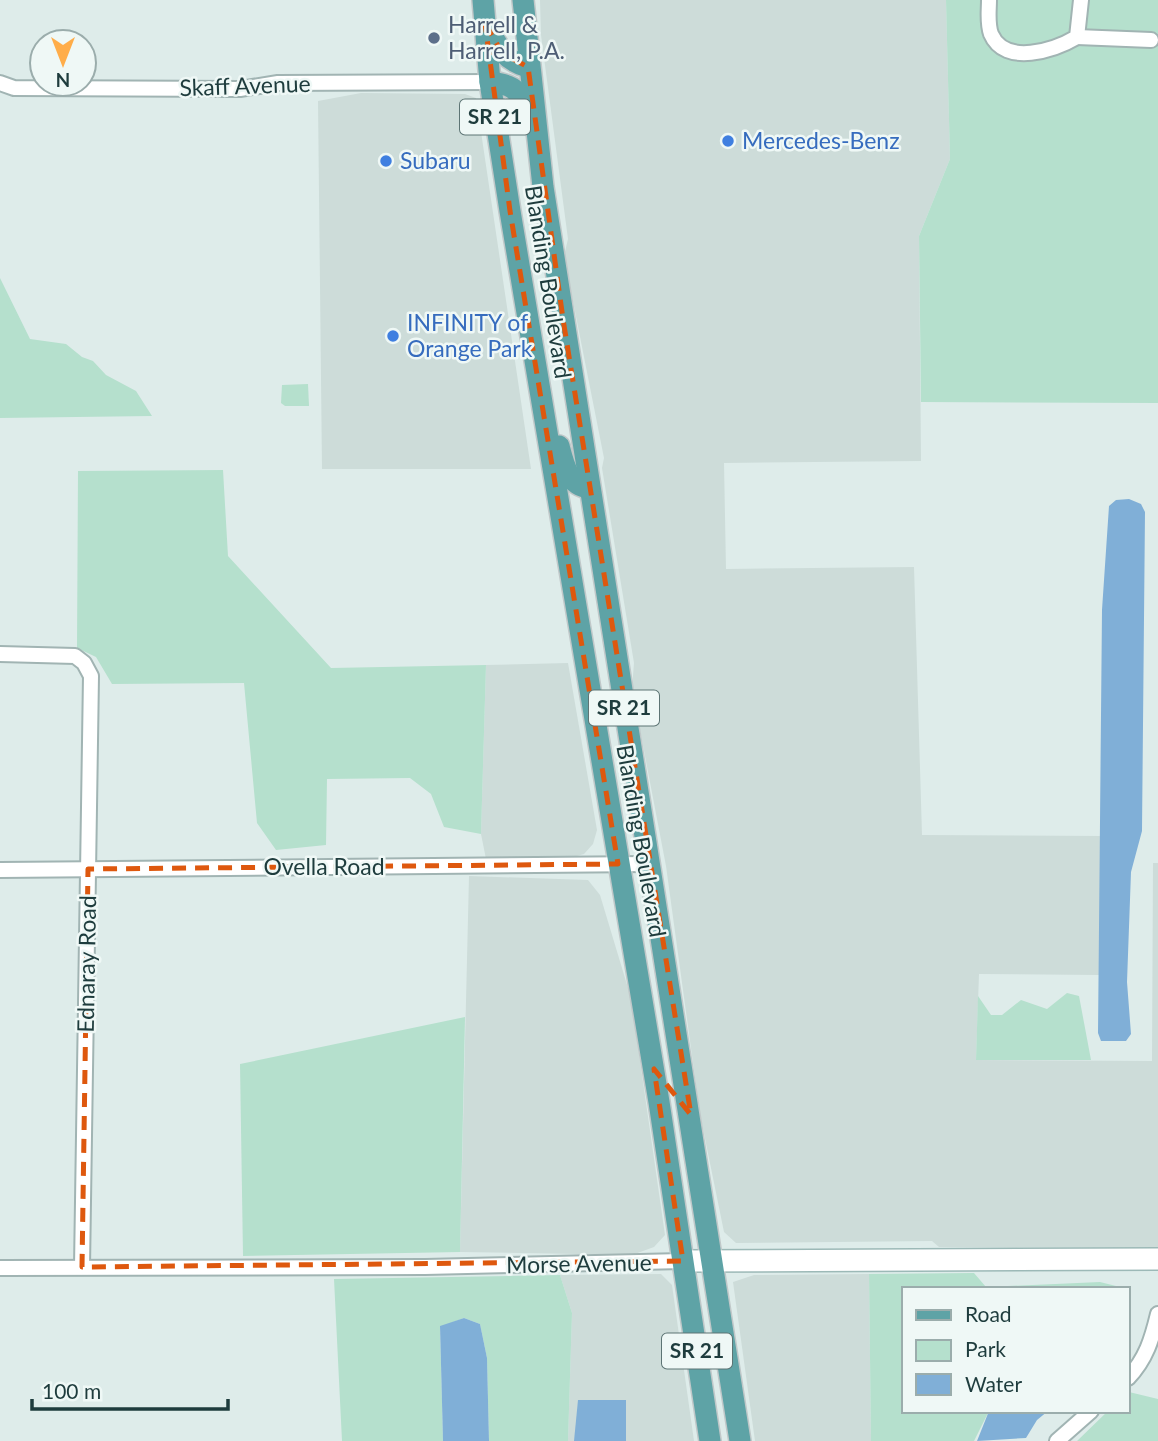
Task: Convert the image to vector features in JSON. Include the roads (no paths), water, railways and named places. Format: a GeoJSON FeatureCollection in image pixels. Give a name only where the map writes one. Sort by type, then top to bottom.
{"type":"FeatureCollection","features":[{"type":"Feature","properties":{"kind":"main road","name":"Blanding Boulevard"},"geometry":{"type":"LineString","coordinates":[[483,0],[490,82],[652,1060],[710,1441]]}},
{"type":"Feature","properties":{"kind":"main road","name":"Blanding Boulevard"},"geometry":{"type":"LineString","coordinates":[[523,0],[534,124],[740,1441]]}},
{"type":"Feature","properties":{"kind":"main road"},"geometry":{"type":"LineString","coordinates":[[485,23],[502,53],[514,63],[528,67]]}},
{"type":"Feature","properties":{"kind":"main road"},"geometry":{"type":"LineString","coordinates":[[490,82],[508,84],[517,90],[534,124]]}},
{"type":"Feature","properties":{"kind":"main road"},"geometry":{"type":"LineString","coordinates":[[526,309],[543,346],[563,462],[575,483],[590,488]]}},
{"type":"Feature","properties":{"kind":"main road"},"geometry":{"type":"LineString","coordinates":[[652,1060],[666,1070],[673,1093],[691,1115]]}},
{"type":"Feature","properties":{"kind":"street"},"geometry":{"type":"LineString","coordinates":[[989,0],[989,24],[995,40],[1012,52],[1024,53],[1061,46],[1077,37],[1151,40]]}},
{"type":"Feature","properties":{"kind":"street"},"geometry":{"type":"LineString","coordinates":[[1077,37],[1080,0]]}},
{"type":"Feature","properties":{"kind":"street","name":"Skaff Avenue"},"geometry":{"type":"LineString","coordinates":[[0,83],[14,88],[240,89],[278,83],[490,82]]}},
{"type":"Feature","properties":{"kind":"street","name":"Ednaray Road"},"geometry":{"type":"LineString","coordinates":[[0,654],[75,656],[85,663],[91,676],[82,1267]]}},
{"type":"Feature","properties":{"kind":"street","name":"Ovella Road"},"geometry":{"type":"LineString","coordinates":[[0,870],[648,864]]}},
{"type":"Feature","properties":{"kind":"street","name":"Morse Avenue"},"geometry":{"type":"LineString","coordinates":[[0,1268],[425,1267],[684,1261],[1158,1259]]}},
{"type":"Feature","properties":{"kind":"street"},"geometry":{"type":"LineString","coordinates":[[1130,1376],[1140,1366],[1152,1342],[1158,1314]]}},
{"type":"Feature","properties":{"kind":"street"},"geometry":{"type":"LineString","coordinates":[[1057,1441],[1089,1413]]}},
{"type":"Feature","properties":{"kind":"water"},"geometry":{"type":"Polygon","coordinates":[[[1129,499],[1141,504],[1145,512],[1142,831],[1131,872],[1127,982],[1131,1034],[1126,1041],[1101,1041],[1098,1033],[1102,610],[1109,506],[1116,500],[1129,499]]]}},
{"type":"Feature","properties":{"kind":"water"},"geometry":{"type":"Polygon","coordinates":[[[464,1318],[480,1324],[487,1358],[489,1441],[443,1441],[440,1326],[464,1318]]]}},
{"type":"Feature","properties":{"kind":"water"},"geometry":{"type":"Polygon","coordinates":[[[578,1400],[626,1400],[626,1441],[574,1441],[578,1400]]]}},
{"type":"Feature","properties":{"kind":"water"},"geometry":{"type":"Polygon","coordinates":[[[988,1413],[1046,1413],[1037,1420],[1026,1438],[977,1441],[988,1413]]]}},
{"type":"Feature","properties":{"kind":"place","name":"Harrell & Harrell, P.A."},"geometry":{"type":"Point","coordinates":[434,38]}},
{"type":"Feature","properties":{"kind":"place","name":"Mercedes-Benz"},"geometry":{"type":"Point","coordinates":[728,141]}},
{"type":"Feature","properties":{"kind":"place","name":"Subaru"},"geometry":{"type":"Point","coordinates":[386,161]}},
{"type":"Feature","properties":{"kind":"place","name":"INFINITY of Orange Park"},"geometry":{"type":"Point","coordinates":[393,336]}}]}
